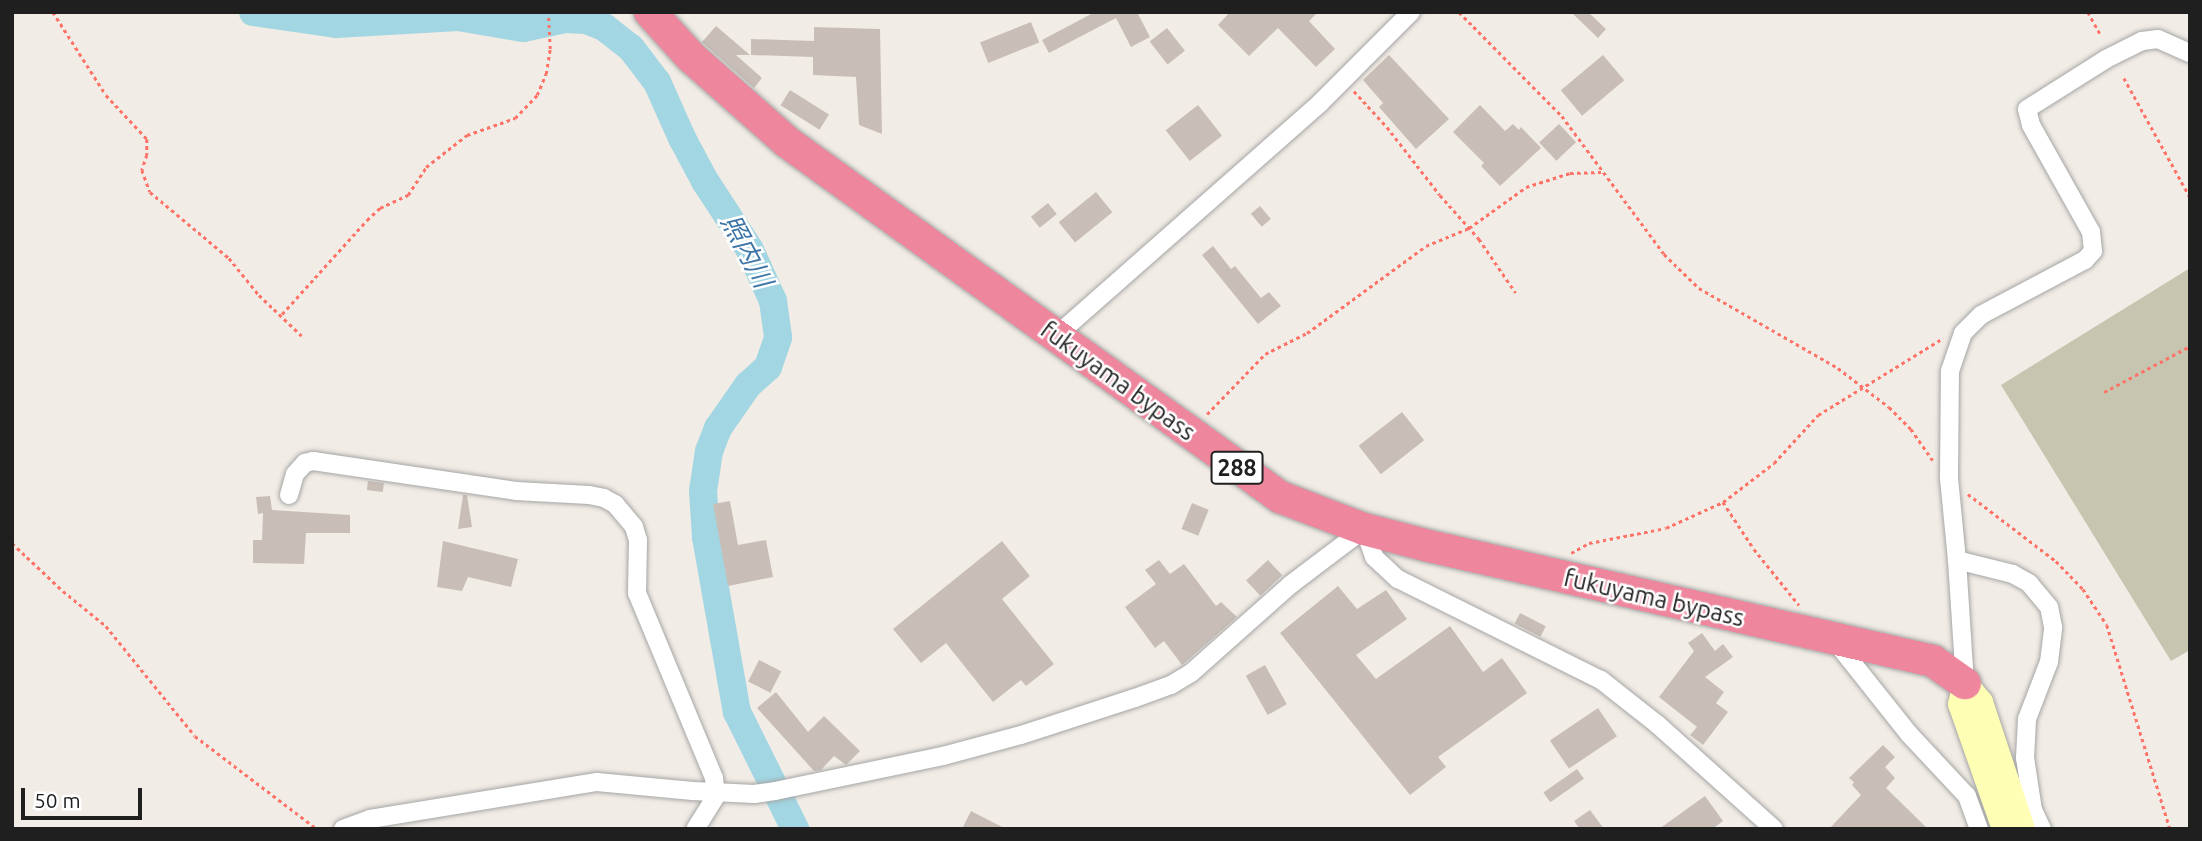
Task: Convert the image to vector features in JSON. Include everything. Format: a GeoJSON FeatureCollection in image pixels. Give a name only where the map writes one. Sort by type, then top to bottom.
{"type":"FeatureCollection","features":[{"type":"Feature","properties":{"kind":"highway","name":"fukuyama bypass"},"geometry":{"type":"LineString","coordinates":[[650,12],[691,57],[787,142],[1280,497],[1364,529],[1933,661],[1969,696]]}},
{"type":"Feature","properties":{"kind":"main road"},"geometry":{"type":"LineString","coordinates":[[1969,696],[2004,829]]}},
{"type":"Feature","properties":{"kind":"main road"},"geometry":{"type":"LineString","coordinates":[[1969,696],[2022,829]]}},
{"type":"Feature","properties":{"kind":"street"},"geometry":{"type":"LineString","coordinates":[[1057,335],[1344,80],[1411,12]]}},
{"type":"Feature","properties":{"kind":"street"},"geometry":{"type":"LineString","coordinates":[[1969,696],[1949,478],[1950,371],[1954,352],[1966,330],[1982,315],[2085,260],[2093,251],[2094,240],[2087,224],[2027,117],[2030,105],[2106,59],[2142,41],[2158,39],[2190,52]]}},
{"type":"Feature","properties":{"kind":"street"},"geometry":{"type":"LineString","coordinates":[[289,495],[295,474],[305,463],[313,461],[516,491],[589,495],[615,504],[635,527],[638,540],[637,593],[701,745],[716,792],[710,808],[695,829]]}},
{"type":"Feature","properties":{"kind":"street"},"geometry":{"type":"LineString","coordinates":[[343,829],[370,819],[597,782],[754,794],[943,756],[1021,735],[1171,685],[1211,658],[1290,585],[1364,529],[1374,557],[1398,579],[1601,680],[1677,741],[1774,829]]}},
{"type":"Feature","properties":{"kind":"street"},"geometry":{"type":"LineString","coordinates":[[1957,560],[2013,574],[2029,583],[2049,607],[2052,650],[2026,719],[2025,758],[2033,810],[2042,829]]}},
{"type":"Feature","properties":{"kind":"street"},"geometry":{"type":"LineString","coordinates":[[1828,637],[1909,734],[1960,792],[1967,796],[1979,829]]}},
{"type":"Feature","properties":{"kind":"path"},"geometry":{"type":"LineString","coordinates":[[53,12],[106,95],[147,139],[147,155],[142,170],[150,192],[229,258],[259,295],[282,314],[302,336]]}},
{"type":"Feature","properties":{"kind":"path"},"geometry":{"type":"LineString","coordinates":[[282,314],[367,220],[380,208],[408,195],[426,167],[467,135],[515,118],[537,95],[546,74],[550,49],[548,12]]}},
{"type":"Feature","properties":{"kind":"path"},"geometry":{"type":"LineString","coordinates":[[1459,12],[1562,116],[1664,254],[1699,288],[1838,368],[1865,387],[1911,429],[1949,478],[2056,561],[2083,589],[2106,625],[2170,829]]}},
{"type":"Feature","properties":{"kind":"path"},"geometry":{"type":"LineString","coordinates":[[2088,12],[2101,35]]}},
{"type":"Feature","properties":{"kind":"path"},"geometry":{"type":"LineString","coordinates":[[2124,78],[2190,197]]}},
{"type":"Feature","properties":{"kind":"path"},"geometry":{"type":"LineString","coordinates":[[1344,80],[1387,127],[1469,228],[1516,293]]}},
{"type":"Feature","properties":{"kind":"path"},"geometry":{"type":"LineString","coordinates":[[1192,435],[1216,403],[1265,354],[1307,333],[1426,246],[1469,228],[1526,187],[1570,173],[1601,172]]}},
{"type":"Feature","properties":{"kind":"path"},"geometry":{"type":"LineString","coordinates":[[1549,574],[1562,558],[1589,542],[1666,528],[1723,502],[1774,463],[1818,415],[1841,398],[1865,387],[1893,366],[1941,338],[1966,330]]}},
{"type":"Feature","properties":{"kind":"path"},"geometry":{"type":"LineString","coordinates":[[2104,392],[2190,346]]}},
{"type":"Feature","properties":{"kind":"path"},"geometry":{"type":"LineString","coordinates":[[1723,502],[1754,549],[1828,637]]}},
{"type":"Feature","properties":{"kind":"path"},"geometry":{"type":"LineString","coordinates":[[12,542],[63,591],[106,626],[195,736],[317,829]]}},
{"type":"Feature","properties":{"kind":"shaded area"},"geometry":{"type":"Polygon","coordinates":[[[2190,268],[2190,650],[2171,661],[2001,385],[2190,268]]]}},
{"type":"Feature","properties":{"kind":"building"},"geometry":{"type":"Polygon","coordinates":[[[1095,12],[1137,12],[1150,37],[1131,47],[1116,18],[1049,53],[1042,40],[1095,12]]]}},
{"type":"Feature","properties":{"kind":"building"},"geometry":{"type":"Polygon","coordinates":[[[1230,12],[1318,12],[1309,21],[1335,49],[1316,67],[1278,28],[1249,56],[1218,25],[1230,12]]]}},
{"type":"Feature","properties":{"kind":"building"},"geometry":{"type":"Polygon","coordinates":[[[1571,12],[1588,12],[1606,29],[1598,38],[1571,12]]]}},
{"type":"Feature","properties":{"kind":"building"},"geometry":{"type":"Polygon","coordinates":[[[1031,22],[1039,42],[988,63],[980,43],[1031,22]]]}},
{"type":"Feature","properties":{"kind":"building"},"geometry":{"type":"Polygon","coordinates":[[[716,26],[750,55],[736,55],[762,78],[754,88],[702,42],[716,26]]]}},
{"type":"Feature","properties":{"kind":"building"},"geometry":{"type":"Polygon","coordinates":[[[814,27],[880,29],[882,134],[859,125],[856,77],[813,75],[813,57],[751,55],[751,39],[814,41],[814,27]]]}},
{"type":"Feature","properties":{"kind":"building"},"geometry":{"type":"Polygon","coordinates":[[[1167,28],[1185,51],[1168,64],[1150,42],[1167,28]]]}},
{"type":"Feature","properties":{"kind":"building"},"geometry":{"type":"Polygon","coordinates":[[[1389,55],[1449,119],[1416,149],[1379,107],[1383,103],[1363,80],[1389,55]]]}},
{"type":"Feature","properties":{"kind":"building"},"geometry":{"type":"Polygon","coordinates":[[[1603,55],[1624,80],[1582,116],[1561,90],[1603,55]]]}},
{"type":"Feature","properties":{"kind":"building"},"geometry":{"type":"Polygon","coordinates":[[[790,90],[829,114],[819,130],[780,105],[790,90]]]}},
{"type":"Feature","properties":{"kind":"building"},"geometry":{"type":"Polygon","coordinates":[[[1198,105],[1222,136],[1190,161],[1166,130],[1198,105]]]}},
{"type":"Feature","properties":{"kind":"building"},"geometry":{"type":"Polygon","coordinates":[[[1480,105],[1505,131],[1513,124],[1519,130],[1521,127],[1541,148],[1500,186],[1481,166],[1484,163],[1453,132],[1480,105]]]}},
{"type":"Feature","properties":{"kind":"building"},"geometry":{"type":"Polygon","coordinates":[[[1559,124],[1576,142],[1556,161],[1539,142],[1559,124]]]}},
{"type":"Feature","properties":{"kind":"building"},"geometry":{"type":"Polygon","coordinates":[[[1096,192],[1112,212],[1075,242],[1059,222],[1096,192]]]}},
{"type":"Feature","properties":{"kind":"building"},"geometry":{"type":"Polygon","coordinates":[[[1048,203],[1057,214],[1040,228],[1031,217],[1048,203]]]}},
{"type":"Feature","properties":{"kind":"building"},"geometry":{"type":"Polygon","coordinates":[[[1260,206],[1271,219],[1262,227],[1251,214],[1260,206]]]}},
{"type":"Feature","properties":{"kind":"building"},"geometry":{"type":"Polygon","coordinates":[[[1213,246],[1231,269],[1235,266],[1261,298],[1269,292],[1281,306],[1258,324],[1202,255],[1213,246]]]}},
{"type":"Feature","properties":{"kind":"building"},"geometry":{"type":"Polygon","coordinates":[[[1402,412],[1424,440],[1381,474],[1359,446],[1402,412]]]}},
{"type":"Feature","properties":{"kind":"building"},"geometry":{"type":"Polygon","coordinates":[[[368,481],[384,483],[383,492],[367,490],[368,481]]]}},
{"type":"Feature","properties":{"kind":"building"},"geometry":{"type":"Polygon","coordinates":[[[463,495],[467,495],[472,527],[458,529],[463,495]]]}},
{"type":"Feature","properties":{"kind":"building"},"geometry":{"type":"Polygon","coordinates":[[[270,496],[272,510],[350,515],[350,533],[306,533],[304,564],[253,563],[253,540],[262,540],[263,513],[258,514],[256,497],[270,496]]]}},
{"type":"Feature","properties":{"kind":"building"},"geometry":{"type":"Polygon","coordinates":[[[730,501],[738,545],[766,540],[773,577],[728,586],[713,504],[730,501]]]}},
{"type":"Feature","properties":{"kind":"building"},"geometry":{"type":"Polygon","coordinates":[[[1192,503],[1209,510],[1198,536],[1182,529],[1192,503]]]}},
{"type":"Feature","properties":{"kind":"building"},"geometry":{"type":"Polygon","coordinates":[[[443,541],[518,559],[511,587],[468,577],[462,591],[437,587],[443,541]]]}},
{"type":"Feature","properties":{"kind":"building"},"geometry":{"type":"Polygon","coordinates":[[[1002,541],[1030,576],[1002,599],[1054,664],[1026,686],[1021,680],[993,702],[946,643],[921,663],[893,629],[1002,541]]]}},
{"type":"Feature","properties":{"kind":"building"},"geometry":{"type":"Polygon","coordinates":[[[1159,560],[1170,574],[1184,564],[1216,606],[1221,602],[1237,617],[1182,665],[1164,641],[1155,648],[1125,607],[1156,584],[1145,570],[1159,560]]]}},
{"type":"Feature","properties":{"kind":"building"},"geometry":{"type":"Polygon","coordinates":[[[1268,560],[1282,575],[1260,596],[1246,580],[1268,560]]]}},
{"type":"Feature","properties":{"kind":"building"},"geometry":{"type":"Polygon","coordinates":[[[1338,586],[1357,609],[1386,590],[1407,619],[1356,655],[1376,679],[1450,626],[1483,672],[1502,658],[1527,693],[1438,757],[1446,767],[1410,795],[1280,633],[1338,586]]]}},
{"type":"Feature","properties":{"kind":"building"},"geometry":{"type":"Polygon","coordinates":[[[1520,613],[1546,626],[1540,637],[1515,624],[1520,613]]]}},
{"type":"Feature","properties":{"kind":"building"},"geometry":{"type":"Polygon","coordinates":[[[1702,633],[1715,651],[1723,644],[1733,657],[1705,677],[1724,692],[1716,703],[1728,712],[1703,745],[1690,735],[1697,727],[1659,697],[1694,651],[1688,643],[1702,633]]]}},
{"type":"Feature","properties":{"kind":"building"},"geometry":{"type":"Polygon","coordinates":[[[759,660],[781,671],[770,693],[748,681],[759,660]]]}},
{"type":"Feature","properties":{"kind":"building"},"geometry":{"type":"Polygon","coordinates":[[[1265,665],[1287,704],[1268,715],[1246,676],[1265,665]]]}},
{"type":"Feature","properties":{"kind":"building"},"geometry":{"type":"Polygon","coordinates":[[[776,692],[808,732],[824,716],[860,751],[846,765],[834,756],[821,770],[814,771],[757,708],[776,692]]]}},
{"type":"Feature","properties":{"kind":"building"},"geometry":{"type":"Polygon","coordinates":[[[1598,708],[1617,736],[1569,769],[1550,740],[1598,708]]]}},
{"type":"Feature","properties":{"kind":"building"},"geometry":{"type":"Polygon","coordinates":[[[1883,745],[1895,757],[1885,767],[1895,778],[1886,788],[1928,829],[1829,829],[1861,795],[1849,778],[1883,745]]]}},
{"type":"Feature","properties":{"kind":"building"},"geometry":{"type":"Polygon","coordinates":[[[1577,769],[1584,779],[1550,802],[1543,793],[1577,769]]]}},
{"type":"Feature","properties":{"kind":"building"},"geometry":{"type":"Polygon","coordinates":[[[1705,796],[1723,821],[1712,829],[1659,829],[1705,796]]]}},
{"type":"Feature","properties":{"kind":"building"},"geometry":{"type":"Polygon","coordinates":[[[1590,810],[1604,829],[1580,829],[1574,821],[1590,810]]]}},
{"type":"Feature","properties":{"kind":"building"},"geometry":{"type":"Polygon","coordinates":[[[971,811],[1006,829],[962,829],[971,811]]]}},
{"type":"Feature","properties":{"kind":"waterway","name":"照内川"},"geometry":{"type":"LineString","coordinates":[[253,12],[336,24],[458,17],[523,28],[565,19],[586,20],[604,27],[631,48],[657,82],[682,138],[705,181],[750,250],[773,301],[778,338],[768,367],[748,385],[718,428],[709,451],[703,491],[706,537],[737,712],[795,829]]}}]}
